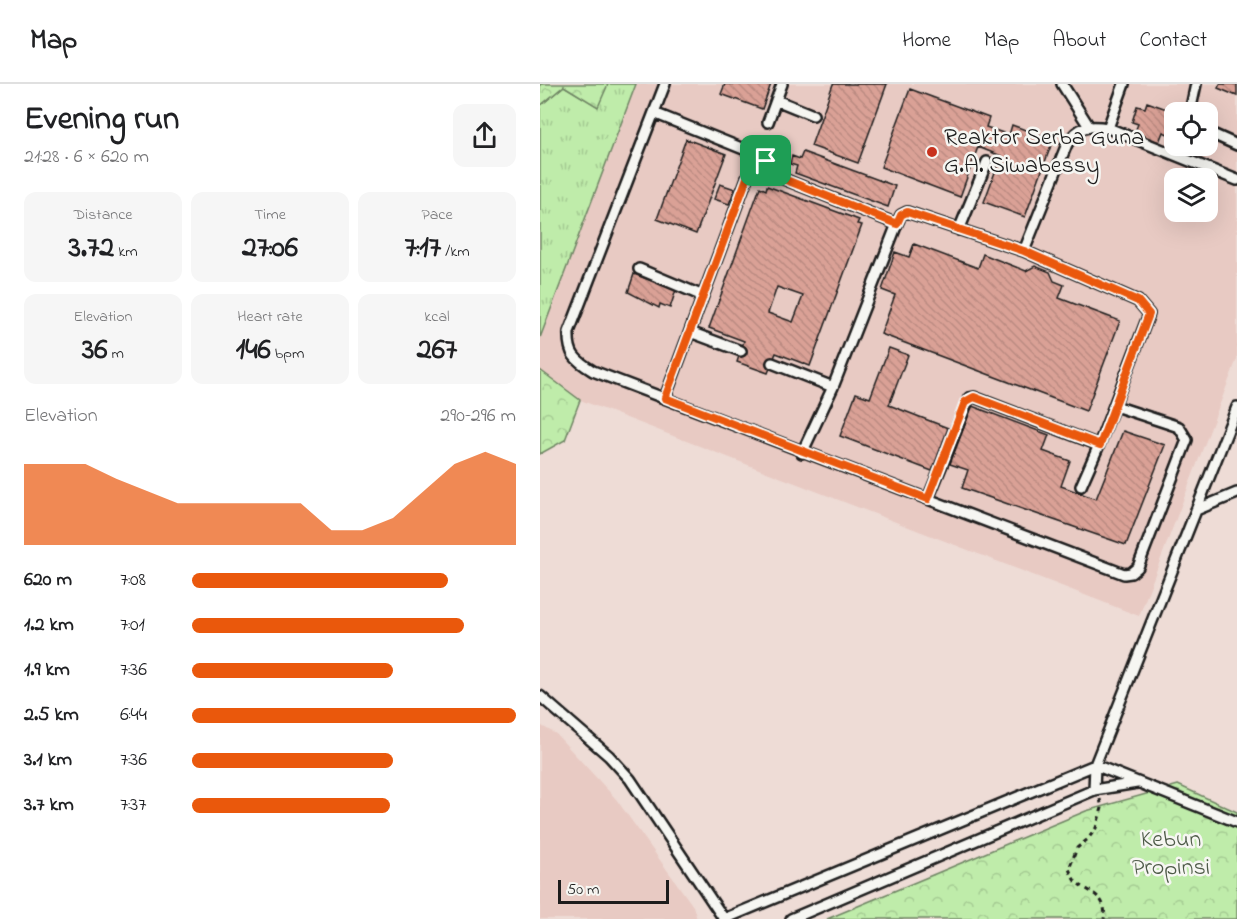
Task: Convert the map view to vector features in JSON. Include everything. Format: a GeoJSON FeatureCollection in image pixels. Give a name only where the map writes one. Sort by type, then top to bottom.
{"type":"FeatureCollection","features":[{"type":"Feature","properties":{"kind":"lane"},"geometry":{"type":"LineString","coordinates":[[664,84],[569,332],[568,347],[579,362],[593,371],[802,453],[1124,574],[1131,573],[1138,567],[1187,440],[1179,428],[1115,406]]}},
{"type":"Feature","properties":{"kind":"lane"},"geometry":{"type":"LineString","coordinates":[[768,122],[782,84]]}},
{"type":"Feature","properties":{"kind":"lane"},"geometry":{"type":"LineString","coordinates":[[1062,84],[1088,125]]}},
{"type":"Feature","properties":{"kind":"lane"},"geometry":{"type":"LineString","coordinates":[[1108,128],[1124,84]]}},
{"type":"Feature","properties":{"kind":"lane"},"geometry":{"type":"LineString","coordinates":[[1192,102],[1196,84]]}},
{"type":"Feature","properties":{"kind":"lane"},"geometry":{"type":"LineString","coordinates":[[776,100],[813,115]]}},
{"type":"Feature","properties":{"kind":"lane"},"geometry":{"type":"LineString","coordinates":[[654,113],[756,154],[781,178],[897,224]]}},
{"type":"Feature","properties":{"kind":"lane"},"geometry":{"type":"LineString","coordinates":[[1024,251],[1067,144],[1078,130],[1088,125],[1108,128],[1164,146]]}},
{"type":"Feature","properties":{"kind":"lane"},"geometry":{"type":"LineString","coordinates":[[1218,136],[1237,145]]}},
{"type":"Feature","properties":{"kind":"lane"},"geometry":{"type":"LineString","coordinates":[[665,398],[756,154]]}},
{"type":"Feature","properties":{"kind":"lane"},"geometry":{"type":"LineString","coordinates":[[1190,156],[1237,180]]}},
{"type":"Feature","properties":{"kind":"lane"},"geometry":{"type":"LineString","coordinates":[[959,230],[987,162]]}},
{"type":"Feature","properties":{"kind":"lane"},"geometry":{"type":"LineString","coordinates":[[802,453],[833,387],[897,224],[901,215],[907,212],[1024,251],[1138,301],[1146,307],[1149,314],[1100,445],[1081,486]]}},
{"type":"Feature","properties":{"kind":"lane"},"geometry":{"type":"LineString","coordinates":[[639,269],[703,296]]}},
{"type":"Feature","properties":{"kind":"lane"},"geometry":{"type":"LineString","coordinates":[[690,332],[741,351]]}},
{"type":"Feature","properties":{"kind":"lane"},"geometry":{"type":"LineString","coordinates":[[772,363],[833,387]]}},
{"type":"Feature","properties":{"kind":"lane"},"geometry":{"type":"LineString","coordinates":[[928,499],[965,402],[969,398],[974,397],[1100,445]]}},
{"type":"Feature","properties":{"kind":"lane"},"geometry":{"type":"LineString","coordinates":[[1094,790],[1095,765],[1237,407]]}},
{"type":"Feature","properties":{"kind":"lane"},"geometry":{"type":"LineString","coordinates":[[1196,510],[1237,493]]}},
{"type":"Feature","properties":{"kind":"lane"},"geometry":{"type":"LineString","coordinates":[[540,696],[609,756],[630,779],[724,919],[1095,765],[1137,783],[1191,801],[1237,822]]}},
{"type":"Feature","properties":{"kind":"lane"},"geometry":{"type":"LineString","coordinates":[[792,919],[1094,790],[1137,783]]}},
{"type":"Feature","properties":{"kind":"path"},"geometry":{"type":"LineString","coordinates":[[1094,790],[1100,795],[1102,808],[1095,828],[1088,839],[1077,848],[1070,869],[1076,882],[1089,888],[1099,898],[1104,919]]}},
{"type":"Feature","properties":{"kind":"shaded area"},"geometry":{"type":"Polygon","coordinates":[[[636,84],[1237,84],[1237,359],[1139,616],[580,400],[540,370],[540,338],[636,84]]]}},
{"type":"Feature","properties":{"kind":"shaded area"},"geometry":{"type":"Polygon","coordinates":[[[540,725],[556,734],[616,799],[693,906],[697,919],[540,919],[540,725]]]}},
{"type":"Feature","properties":{"kind":"green space"},"geometry":{"type":"Polygon","coordinates":[[[540,84],[608,84],[598,107],[564,86],[540,106],[540,84]]]}},
{"type":"Feature","properties":{"kind":"green space"},"geometry":{"type":"Polygon","coordinates":[[[608,84],[636,84],[540,338],[540,106],[564,86],[597,106],[608,84]]]}},
{"type":"Feature","properties":{"kind":"green space"},"geometry":{"type":"Polygon","coordinates":[[[540,370],[580,400],[565,440],[540,454],[540,370]]]}},
{"type":"Feature","properties":{"kind":"green space","name":"Kebun Propinsi"},"geometry":{"type":"Polygon","coordinates":[[[1178,785],[1237,812],[1237,919],[827,919],[1086,811],[1178,785]]]}},
{"type":"Feature","properties":{"kind":"building"},"geometry":{"type":"Polygon","coordinates":[[[725,84],[771,84],[762,109],[721,94],[725,84]]]}},
{"type":"Feature","properties":{"kind":"building"},"geometry":{"type":"Polygon","coordinates":[[[833,84],[887,84],[858,163],[811,146],[833,84]]]}},
{"type":"Feature","properties":{"kind":"building"},"geometry":{"type":"Polygon","coordinates":[[[1220,84],[1237,84],[1237,96],[1218,88],[1220,84]]]}},
{"type":"Feature","properties":{"kind":"building","name":"Reaktor Serba Guna G.A. Siwabessy"},"geometry":{"type":"Polygon","coordinates":[[[910,89],[989,118],[986,127],[1009,135],[1012,125],[1053,140],[1025,217],[984,202],[1001,156],[978,147],[960,197],[881,167],[910,89]]]}},
{"type":"Feature","properties":{"kind":"building"},"geometry":{"type":"Polygon","coordinates":[[[1147,102],[1164,108],[1164,132],[1159,142],[1134,134],[1138,124],[1132,122],[1137,106],[1145,108],[1147,102]]]}},
{"type":"Feature","properties":{"kind":"building"},"geometry":{"type":"Polygon","coordinates":[[[686,139],[726,154],[696,234],[657,219],[686,139]]]}},
{"type":"Feature","properties":{"kind":"building"},"geometry":{"type":"Polygon","coordinates":[[[803,152],[895,186],[888,207],[795,173],[797,166],[790,164],[792,156],[800,159],[803,152]]]}},
{"type":"Feature","properties":{"kind":"building"},"geometry":{"type":"Polygon","coordinates":[[[720,184],[735,189],[729,204],[714,199],[720,184]]]}},
{"type":"Feature","properties":{"kind":"building"},"geometry":{"type":"Polygon","coordinates":[[[767,186],[859,220],[857,224],[862,225],[810,366],[776,353],[768,373],[737,362],[744,341],[709,328],[760,187],[766,190],[767,186]],[[777,287],[768,313],[793,322],[803,296],[777,287]]]}},
{"type":"Feature","properties":{"kind":"building"},"geometry":{"type":"Polygon","coordinates":[[[914,244],[978,268],[983,254],[1026,271],[1035,266],[1050,272],[1054,281],[1064,285],[1059,298],[1120,321],[1086,411],[881,334],[895,295],[882,290],[895,252],[909,257],[914,244]]]}},
{"type":"Feature","properties":{"kind":"building"},"geometry":{"type":"Polygon","coordinates":[[[634,274],[676,290],[670,308],[660,304],[659,308],[628,292],[634,274]]]}},
{"type":"Feature","properties":{"kind":"building"},"geometry":{"type":"Polygon","coordinates":[[[889,348],[908,355],[889,405],[948,428],[932,471],[840,436],[856,393],[870,398],[889,348]]]}},
{"type":"Feature","properties":{"kind":"building"},"geometry":{"type":"Polygon","coordinates":[[[972,406],[1049,435],[1043,451],[1070,461],[1061,486],[1096,499],[1123,431],[1165,445],[1126,545],[962,488],[968,470],[950,464],[972,406]]]}},
{"type":"Feature","properties":{"kind":"place","name":"Reaktor Serba Guna G.A. Siwabessy"},"geometry":{"type":"Point","coordinates":[932,152]}},
{"type":"Feature","properties":{"kind":"route"},"geometry":{"type":"LineString","coordinates":[[756,154],[766,161],[781,178],[897,224],[901,215],[907,212],[1024,251],[1138,301],[1146,307],[1149,314],[1100,445],[974,397],[969,398],[965,402],[928,499],[802,453],[665,398],[756,154]]}}]}
